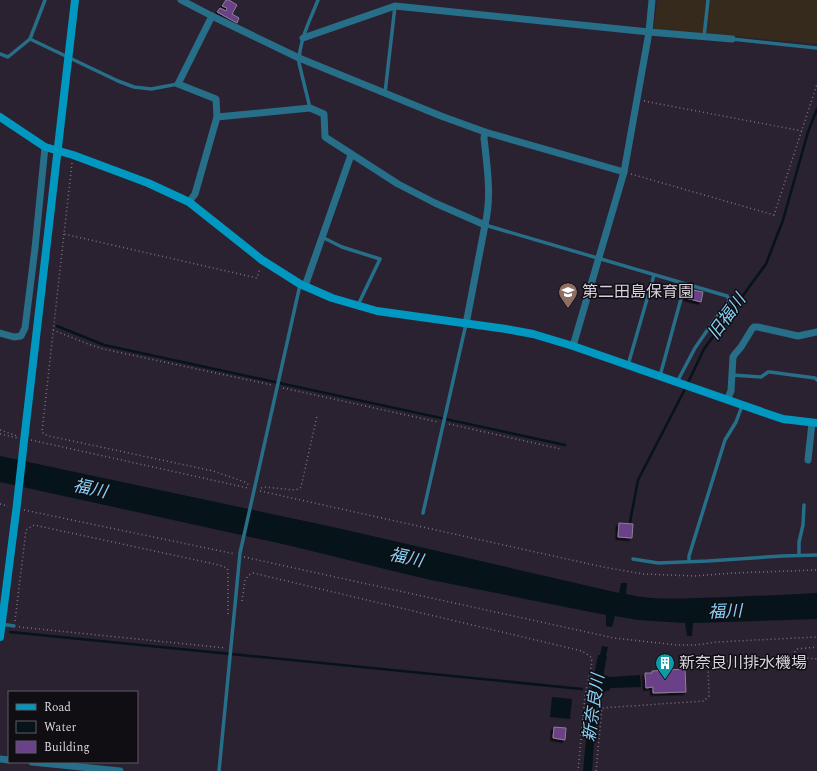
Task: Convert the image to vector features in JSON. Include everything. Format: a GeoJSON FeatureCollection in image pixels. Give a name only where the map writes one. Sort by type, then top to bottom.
{"type":"FeatureCollection","features":[{"type":"Feature","properties":{"kind":"street"},"geometry":{"type":"LineString","coordinates":[[0,637],[17,506],[22,439],[39,320],[75,0]]}},
{"type":"Feature","properties":{"kind":"street"},"geometry":{"type":"LineString","coordinates":[[181,0],[299,58],[485,132],[624,172]]}},
{"type":"Feature","properties":{"kind":"street"},"geometry":{"type":"LineString","coordinates":[[573,346],[624,172],[649,32],[652,0]]}},
{"type":"Feature","properties":{"kind":"street"},"geometry":{"type":"LineString","coordinates":[[304,38],[395,6],[732,39]]}},
{"type":"Feature","properties":{"kind":"street"},"geometry":{"type":"LineString","coordinates":[[189,202],[195,194],[217,117],[216,99],[178,84],[212,16]]}},
{"type":"Feature","properties":{"kind":"street"},"geometry":{"type":"LineString","coordinates":[[217,117],[310,108],[324,114],[325,137],[398,184],[429,200],[485,224]]}},
{"type":"Feature","properties":{"kind":"street"},"geometry":{"type":"LineString","coordinates":[[0,117],[45,147],[73,155],[148,183],[189,202],[262,260],[303,285],[332,298],[377,311],[466,324],[506,328],[533,334],[573,346],[783,419],[814,423],[808,460]]}},
{"type":"Feature","properties":{"kind":"street"},"geometry":{"type":"LineString","coordinates":[[466,324],[488,214],[489,200],[484,138],[485,132]]}},
{"type":"Feature","properties":{"kind":"street"},"geometry":{"type":"LineString","coordinates":[[0,333],[14,337],[21,336],[24,328],[35,248],[45,147]]}},
{"type":"Feature","properties":{"kind":"street"},"geometry":{"type":"LineString","coordinates":[[303,285],[322,237],[351,154]]}},
{"type":"Feature","properties":{"kind":"street"},"geometry":{"type":"LineString","coordinates":[[727,400],[730,391],[733,357],[752,329],[754,328],[798,336],[817,332]]}},
{"type":"Feature","properties":{"kind":"street"},"geometry":{"type":"LineString","coordinates":[[42,763],[120,771]]}},
{"type":"Feature","properties":{"kind":"lane"},"geometry":{"type":"LineString","coordinates":[[0,54],[8,57],[30,39],[45,0]]}},
{"type":"Feature","properties":{"kind":"lane"},"geometry":{"type":"LineString","coordinates":[[310,108],[299,58],[304,38],[318,0]]}},
{"type":"Feature","properties":{"kind":"lane"},"geometry":{"type":"LineString","coordinates":[[704,37],[708,0]]}},
{"type":"Feature","properties":{"kind":"lane"},"geometry":{"type":"LineString","coordinates":[[386,93],[395,6]]}},
{"type":"Feature","properties":{"kind":"lane"},"geometry":{"type":"LineString","coordinates":[[30,39],[118,81],[134,87],[151,89],[178,84]]}},
{"type":"Feature","properties":{"kind":"lane"},"geometry":{"type":"LineString","coordinates":[[732,39],[817,48]]}},
{"type":"Feature","properties":{"kind":"lane"},"geometry":{"type":"LineString","coordinates":[[485,224],[727,296],[729,299],[728,302],[695,348],[677,382]]}},
{"type":"Feature","properties":{"kind":"lane"},"geometry":{"type":"LineString","coordinates":[[322,237],[342,247],[380,259],[358,306]]}},
{"type":"Feature","properties":{"kind":"lane"},"geometry":{"type":"LineString","coordinates":[[628,365],[654,275]]}},
{"type":"Feature","properties":{"kind":"lane"},"geometry":{"type":"LineString","coordinates":[[660,376],[685,284]]}},
{"type":"Feature","properties":{"kind":"lane"},"geometry":{"type":"LineString","coordinates":[[219,771],[239,554],[277,386],[303,285]]}},
{"type":"Feature","properties":{"kind":"lane"},"geometry":{"type":"LineString","coordinates":[[423,512],[466,324]]}},
{"type":"Feature","properties":{"kind":"lane"},"geometry":{"type":"LineString","coordinates":[[732,375],[761,377],[770,372],[815,378],[817,380]]}},
{"type":"Feature","properties":{"kind":"lane"},"geometry":{"type":"LineString","coordinates":[[689,561],[689,556],[725,440],[736,422],[742,406]]}},
{"type":"Feature","properties":{"kind":"lane"},"geometry":{"type":"LineString","coordinates":[[799,555],[804,505]]}},
{"type":"Feature","properties":{"kind":"lane"},"geometry":{"type":"LineString","coordinates":[[633,558],[658,563],[817,555]]}},
{"type":"Feature","properties":{"kind":"lane"},"geometry":{"type":"LineString","coordinates":[[1,624],[14,626]]}},
{"type":"Feature","properties":{"kind":"path"},"geometry":{"type":"LineString","coordinates":[[624,172],[774,215],[817,84]]}},
{"type":"Feature","properties":{"kind":"path"},"geometry":{"type":"LineString","coordinates":[[637,100],[802,131]]}},
{"type":"Feature","properties":{"kind":"path"},"geometry":{"type":"LineString","coordinates":[[73,155],[42,432],[56,438],[213,471],[245,482],[254,490]]}},
{"type":"Feature","properties":{"kind":"path"},"geometry":{"type":"LineString","coordinates":[[64,234],[257,278],[262,260]]}},
{"type":"Feature","properties":{"kind":"path"},"geometry":{"type":"LineString","coordinates":[[53,330],[103,349],[561,449]]}},
{"type":"Feature","properties":{"kind":"path"},"geometry":{"type":"LineString","coordinates":[[254,490],[264,487],[295,490],[301,487],[316,416]]}},
{"type":"Feature","properties":{"kind":"path"},"geometry":{"type":"LineString","coordinates":[[0,430],[22,439]]}},
{"type":"Feature","properties":{"kind":"path"},"geometry":{"type":"LineString","coordinates":[[0,434],[22,439]]}},
{"type":"Feature","properties":{"kind":"path"},"geometry":{"type":"LineString","coordinates":[[34,441],[603,567],[643,574],[695,576],[817,570]]}},
{"type":"Feature","properties":{"kind":"path"},"geometry":{"type":"LineString","coordinates":[[0,504],[17,506],[239,554],[241,556],[325,576],[614,638],[677,645],[696,645],[717,642],[817,637]]}},
{"type":"Feature","properties":{"kind":"path"},"geometry":{"type":"LineString","coordinates":[[230,648],[14,626],[26,530],[34,525],[227,568],[228,617],[233,621]]}},
{"type":"Feature","properties":{"kind":"path"},"geometry":{"type":"LineString","coordinates":[[242,603],[245,580],[248,574],[253,573],[582,651],[591,656],[592,662],[585,696],[578,771]]}},
{"type":"Feature","properties":{"kind":"path"},"geometry":{"type":"LineString","coordinates":[[794,657],[795,651],[798,649],[817,647]]}},
{"type":"Feature","properties":{"kind":"path"},"geometry":{"type":"LineString","coordinates":[[596,771],[602,708],[704,701],[709,696],[708,665],[713,662],[794,657],[817,659]]}},
{"type":"Feature","properties":{"kind":"shaded area"},"geometry":{"type":"Polygon","coordinates":[[[657,0],[817,0],[817,44],[656,29],[654,27],[657,0]]]}},
{"type":"Feature","properties":{"kind":"water","name":"福川"},"geometry":{"type":"Polygon","coordinates":[[[0,456],[333,527],[619,593],[621,583],[627,583],[626,594],[635,596],[662,599],[681,599],[817,593],[817,619],[693,623],[692,636],[687,636],[685,623],[638,620],[615,616],[612,627],[606,626],[606,615],[426,579],[287,545],[0,482],[0,456]]]}},
{"type":"Feature","properties":{"kind":"water","name":"新奈良川"},"geometry":{"type":"Polygon","coordinates":[[[602,646],[608,647],[604,675],[610,677],[640,675],[641,687],[610,688],[610,690],[604,692],[598,698],[592,771],[583,771],[590,697],[598,655],[600,655],[602,646]]]}},
{"type":"Feature","properties":{"kind":"water"},"geometry":{"type":"Polygon","coordinates":[[[552,697],[572,699],[570,719],[550,717],[552,697]]]}},
{"type":"Feature","properties":{"kind":"building"},"geometry":{"type":"Polygon","coordinates":[[[226,0],[229,0],[237,5],[232,14],[239,18],[237,23],[217,12],[220,8],[226,11],[227,8],[222,6],[226,0]]]}},
{"type":"Feature","properties":{"kind":"building"},"geometry":{"type":"Polygon","coordinates":[[[688,289],[703,292],[701,302],[686,298],[688,289]]]}},
{"type":"Feature","properties":{"kind":"building"},"geometry":{"type":"Polygon","coordinates":[[[619,523],[633,524],[632,538],[618,537],[619,523]]]}},
{"type":"Feature","properties":{"kind":"building","name":"新奈良川排水機場"},"geometry":{"type":"Polygon","coordinates":[[[685,669],[686,692],[653,693],[653,687],[646,688],[645,673],[652,673],[652,671],[685,669]]]}},
{"type":"Feature","properties":{"kind":"building"},"geometry":{"type":"Polygon","coordinates":[[[554,727],[566,728],[565,740],[553,738],[554,727]]]}},
{"type":"Feature","properties":{"kind":"waterway","name":"旧福川"},"geometry":{"type":"LineString","coordinates":[[630,522],[638,480],[704,349],[766,264],[783,220],[808,132],[817,109]]}},
{"type":"Feature","properties":{"kind":"waterway"},"geometry":{"type":"LineString","coordinates":[[57,326],[104,345],[565,445]]}},
{"type":"Feature","properties":{"kind":"waterway","name":"新奈良川"},"geometry":{"type":"LineString","coordinates":[[10,632],[582,689]]}},
{"type":"Feature","properties":{"kind":"place","name":"第二田島保育園"},"geometry":{"type":"Point","coordinates":[568,309]}},
{"type":"Feature","properties":{"kind":"place","name":"新奈良川排水機場"},"geometry":{"type":"Point","coordinates":[665,680]}}]}
